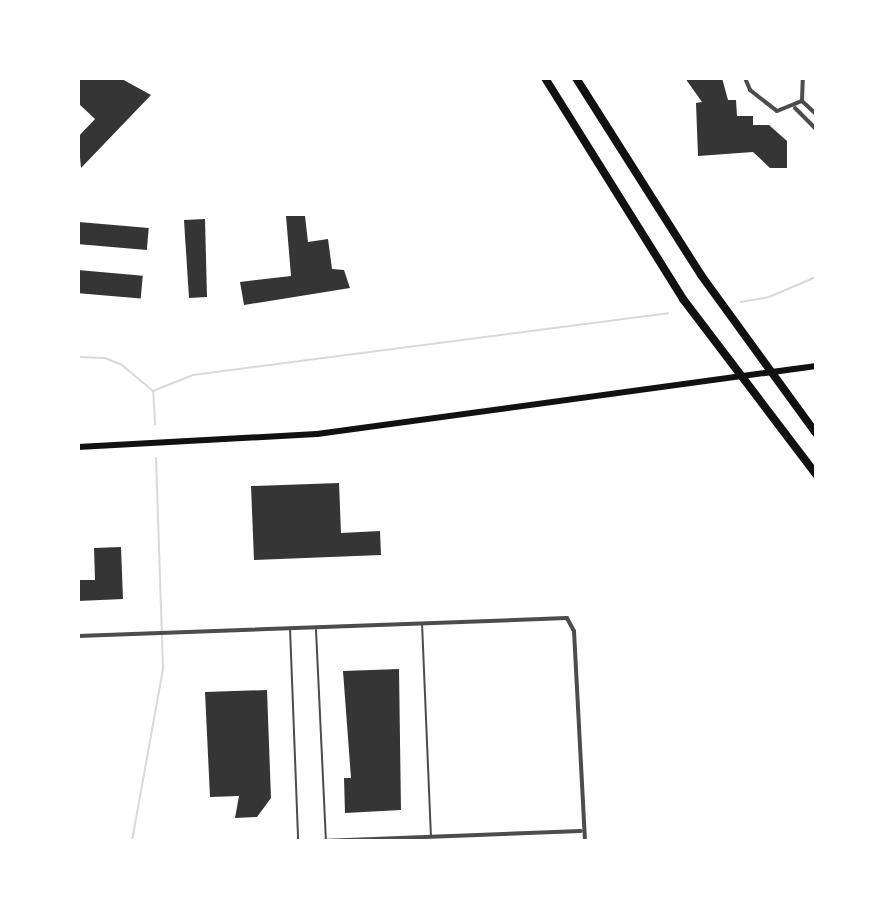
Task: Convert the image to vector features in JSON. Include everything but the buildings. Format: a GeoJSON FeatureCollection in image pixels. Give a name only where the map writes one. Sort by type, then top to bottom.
{"type":"FeatureCollection","features":[{"type":"Feature","properties":{"kind":"highway"},"geometry":{"type":"LineString","coordinates":[[545,78],[683,299],[816,474]]}},
{"type":"Feature","properties":{"kind":"highway"},"geometry":{"type":"LineString","coordinates":[[576,78],[718,300],[816,433]]}},
{"type":"Feature","properties":{"kind":"main road"},"geometry":{"type":"LineString","coordinates":[[78,447],[317,434],[816,366]]}},
{"type":"Feature","properties":{"kind":"street"},"geometry":{"type":"LineString","coordinates":[[745,78],[770,109],[795,108],[802,101],[803,78]]}},
{"type":"Feature","properties":{"kind":"street"},"geometry":{"type":"LineString","coordinates":[[802,101],[816,114]]}},
{"type":"Feature","properties":{"kind":"street"},"geometry":{"type":"LineString","coordinates":[[795,108],[816,129]]}},
{"type":"Feature","properties":{"kind":"street"},"geometry":{"type":"LineString","coordinates":[[78,636],[563,616],[570,621],[581,831],[585,841]]}},
{"type":"Feature","properties":{"kind":"street"},"geometry":{"type":"LineString","coordinates":[[324,841],[581,831]]}},
{"type":"Feature","properties":{"kind":"lane"},"geometry":{"type":"LineString","coordinates":[[421,622],[431,837]]}},
{"type":"Feature","properties":{"kind":"lane"},"geometry":{"type":"LineString","coordinates":[[316,626],[324,841]]}},
{"type":"Feature","properties":{"kind":"lane"},"geometry":{"type":"LineString","coordinates":[[290,627],[298,841]]}},
{"type":"Feature","properties":{"kind":"waterway"},"geometry":{"type":"LineString","coordinates":[[741,302],[769,297],[816,277]]}},
{"type":"Feature","properties":{"kind":"waterway"},"geometry":{"type":"LineString","coordinates":[[155,424],[153,391],[193,375],[668,313]]}},
{"type":"Feature","properties":{"kind":"waterway"},"geometry":{"type":"LineString","coordinates":[[78,357],[105,358],[122,365],[153,391]]}},
{"type":"Feature","properties":{"kind":"waterway"},"geometry":{"type":"LineString","coordinates":[[132,841],[163,668],[156,458]]}}]}
